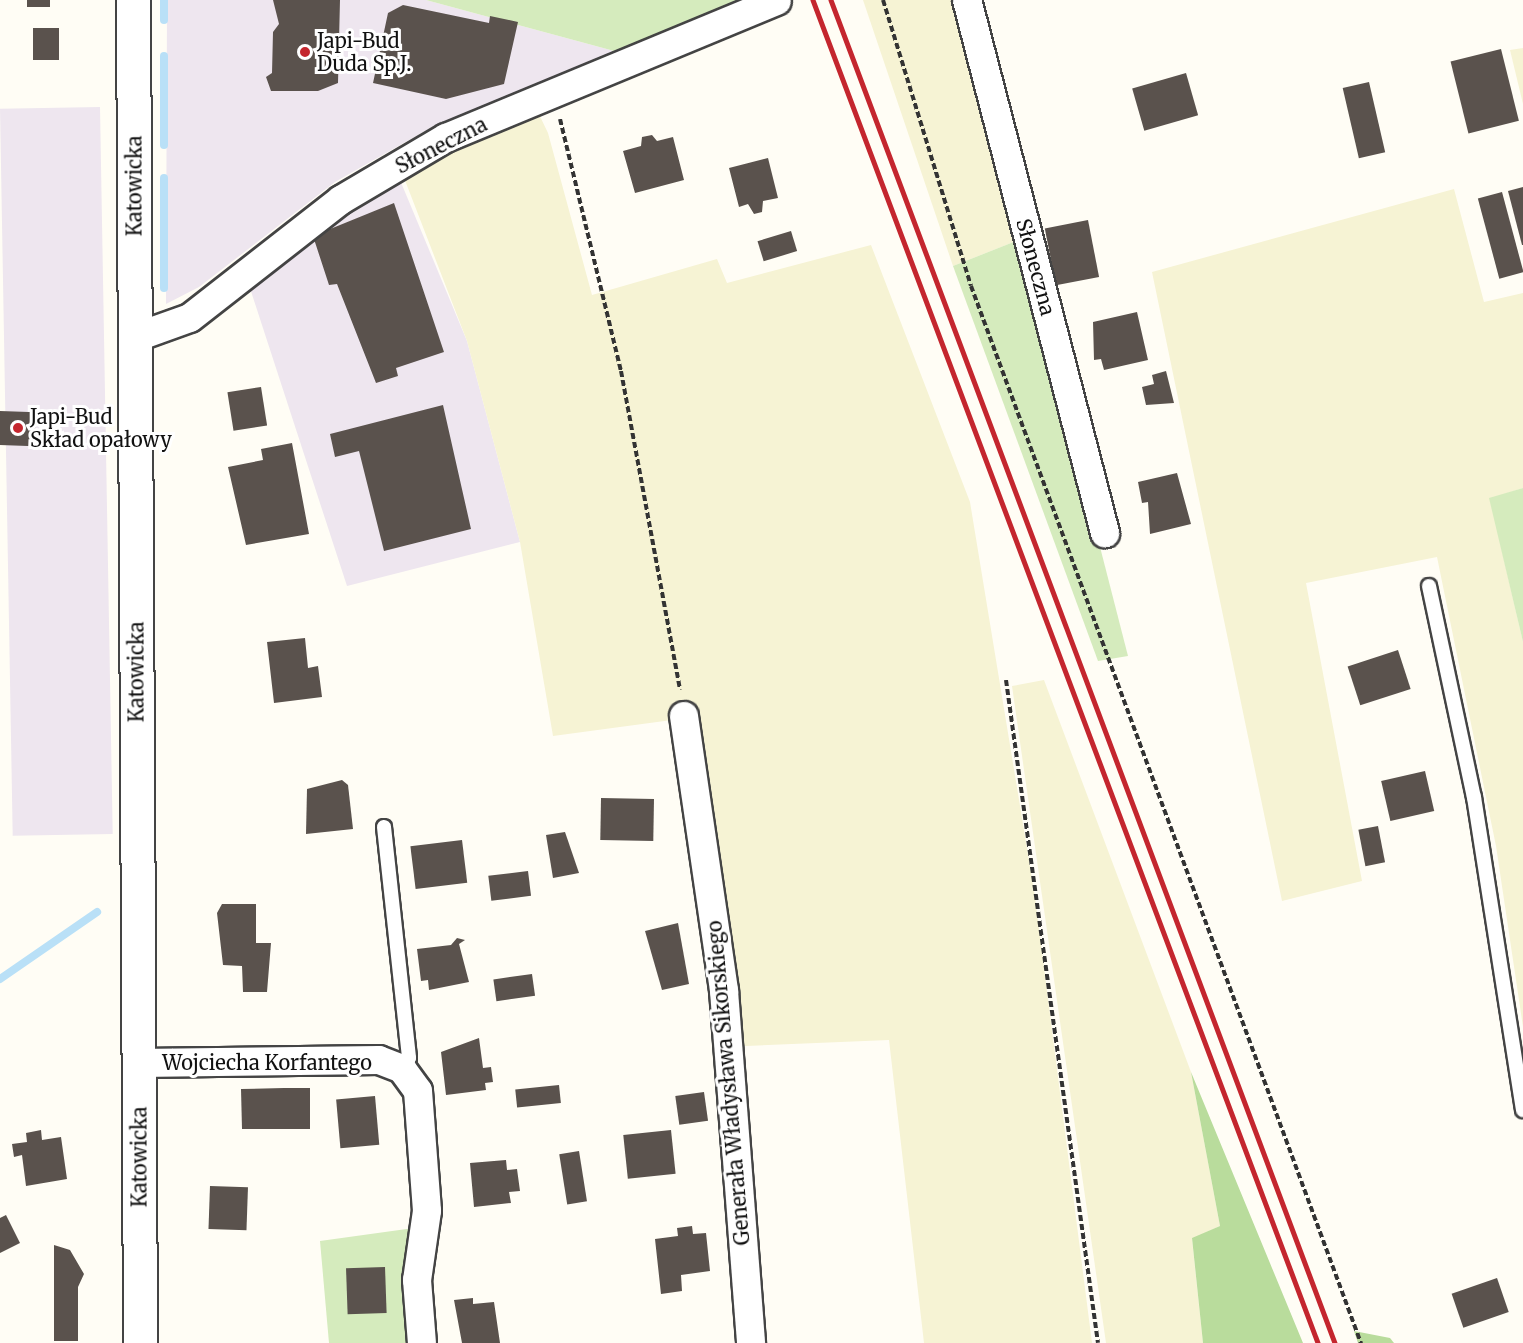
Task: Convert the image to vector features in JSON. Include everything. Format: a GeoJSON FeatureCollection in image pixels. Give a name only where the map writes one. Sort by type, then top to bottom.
{"type":"FeatureCollection","features":[{"type":"Feature","properties":{"kind":"street","name":"Katowicka"},"geometry":{"type":"LineString","coordinates":[[133,0],[140,1343]]}},
{"type":"Feature","properties":{"kind":"street","name":"Słoneczna"},"geometry":{"type":"LineString","coordinates":[[967,0],[1105,533]]}},
{"type":"Feature","properties":{"kind":"street","name":"Słoneczna"},"geometry":{"type":"LineString","coordinates":[[134,338],[190,318],[341,200],[446,138],[777,1]]}},
{"type":"Feature","properties":{"kind":"street","name":"Generała Władysława Sikorskiego"},"geometry":{"type":"LineString","coordinates":[[684,716],[724,991],[751,1343]]}},
{"type":"Feature","properties":{"kind":"street","name":"Wojciecha Korfantego"},"geometry":{"type":"LineString","coordinates":[[138,1063],[379,1060],[402,1069]]}},
{"type":"Feature","properties":{"kind":"street"},"geometry":{"type":"LineString","coordinates":[[402,1069],[419,1102],[427,1211],[417,1280],[422,1343]]}},
{"type":"Feature","properties":{"kind":"lane"},"geometry":{"type":"LineString","coordinates":[[1429,586],[1474,796],[1523,1110]]}},
{"type":"Feature","properties":{"kind":"lane"},"geometry":{"type":"LineString","coordinates":[[384,827],[409,1058],[402,1069]]}},
{"type":"Feature","properties":{"kind":"path"},"geometry":{"type":"LineString","coordinates":[[883,0],[970,286],[1361,1343]]}},
{"type":"Feature","properties":{"kind":"path"},"geometry":{"type":"LineString","coordinates":[[553,93],[621,371],[684,716]]}},
{"type":"Feature","properties":{"kind":"path"},"geometry":{"type":"LineString","coordinates":[[1006,680],[1098,1343]]}},
{"type":"Feature","properties":{"kind":"shaded area"},"geometry":{"type":"Polygon","coordinates":[[[167,0],[426,0],[629,55],[439,123],[335,182],[199,287],[166,304],[167,0]]]}},
{"type":"Feature","properties":{"kind":"shaded area"},"geometry":{"type":"Polygon","coordinates":[[[863,0],[965,0],[1021,239],[953,266],[863,0]]]}},
{"type":"Feature","properties":{"kind":"shaded area"},"geometry":{"type":"Polygon","coordinates":[[[1523,48],[1523,104],[1510,50],[1523,48]]]}},
{"type":"Feature","properties":{"kind":"shaded area"},"geometry":{"type":"Polygon","coordinates":[[[100,107],[113,834],[13,836],[0,109],[100,107]]]}},
{"type":"Feature","properties":{"kind":"shaded area"},"geometry":{"type":"Polygon","coordinates":[[[536,108],[548,133],[592,295],[717,259],[727,283],[871,245],[970,502],[1035,897],[1092,1343],[924,1343],[889,1040],[722,1047],[672,720],[553,736],[520,542],[467,341],[401,170],[536,108]]]}},
{"type":"Feature","properties":{"kind":"shaded area"},"geometry":{"type":"Polygon","coordinates":[[[395,168],[467,341],[520,542],[347,586],[247,279],[395,168]]]}},
{"type":"Feature","properties":{"kind":"shaded area"},"geometry":{"type":"Polygon","coordinates":[[[1454,189],[1484,302],[1523,293],[1523,488],[1490,499],[1523,642],[1523,1027],[1496,846],[1437,557],[1306,583],[1362,881],[1282,901],[1152,272],[1454,189]]]}},
{"type":"Feature","properties":{"kind":"shaded area"},"geometry":{"type":"Polygon","coordinates":[[[1044,680],[1191,1072],[1220,1226],[1192,1239],[1203,1343],[1106,1343],[1012,686],[1044,680]]]}},
{"type":"Feature","properties":{"kind":"green space"},"geometry":{"type":"Polygon","coordinates":[[[426,0],[754,0],[629,55],[426,0]]]}},
{"type":"Feature","properties":{"kind":"green space"},"geometry":{"type":"Polygon","coordinates":[[[1021,239],[1128,656],[1098,661],[953,266],[1021,239]]]}},
{"type":"Feature","properties":{"kind":"green space"},"geometry":{"type":"Polygon","coordinates":[[[1523,488],[1523,642],[1489,498],[1523,488]]]}},
{"type":"Feature","properties":{"kind":"green space"},"geometry":{"type":"Polygon","coordinates":[[[1191,1072],[1303,1343],[1203,1343],[1192,1238],[1220,1226],[1191,1072]]]}},
{"type":"Feature","properties":{"kind":"green space"},"geometry":{"type":"Polygon","coordinates":[[[421,1227],[412,1343],[329,1343],[320,1241],[421,1227]]]}},
{"type":"Feature","properties":{"kind":"green space"},"geometry":{"type":"Polygon","coordinates":[[[1354,1331],[1390,1338],[1394,1343],[1358,1343],[1354,1331]]]}},
{"type":"Feature","properties":{"kind":"building"},"geometry":{"type":"Polygon","coordinates":[[[27,0],[50,0],[50,7],[27,7],[27,0]]]}},
{"type":"Feature","properties":{"kind":"building","name":"Japi-Bud Duda Sp.J."},"geometry":{"type":"Polygon","coordinates":[[[273,0],[340,0],[338,83],[318,91],[271,91],[266,77],[272,73],[273,32],[279,24],[273,0]]]}},
{"type":"Feature","properties":{"kind":"building"},"geometry":{"type":"Polygon","coordinates":[[[403,5],[489,23],[490,16],[518,22],[504,84],[446,99],[373,83],[388,13],[403,5]]]}},
{"type":"Feature","properties":{"kind":"building"},"geometry":{"type":"Polygon","coordinates":[[[33,28],[59,28],[59,60],[33,60],[33,28]]]}},
{"type":"Feature","properties":{"kind":"building"},"geometry":{"type":"Polygon","coordinates":[[[1501,49],[1519,121],[1468,133],[1451,62],[1501,49]]]}},
{"type":"Feature","properties":{"kind":"building"},"geometry":{"type":"Polygon","coordinates":[[[1186,73],[1198,115],[1144,131],[1132,88],[1186,73]]]}},
{"type":"Feature","properties":{"kind":"building"},"geometry":{"type":"Polygon","coordinates":[[[1369,82],[1385,152],[1359,158],[1343,88],[1369,82]]]}},
{"type":"Feature","properties":{"kind":"building"},"geometry":{"type":"Polygon","coordinates":[[[652,135],[657,141],[673,137],[684,180],[635,193],[623,151],[641,146],[642,137],[652,135]]]}},
{"type":"Feature","properties":{"kind":"building"},"geometry":{"type":"Polygon","coordinates":[[[768,158],[778,198],[763,201],[762,212],[754,214],[748,204],[739,207],[729,168],[768,158]]]}},
{"type":"Feature","properties":{"kind":"building"},"geometry":{"type":"Polygon","coordinates":[[[1523,187],[1523,245],[1522,245],[1508,191],[1523,187]]]}},
{"type":"Feature","properties":{"kind":"building"},"geometry":{"type":"Polygon","coordinates":[[[1502,192],[1523,272],[1499,279],[1478,198],[1502,192]]]}},
{"type":"Feature","properties":{"kind":"building"},"geometry":{"type":"Polygon","coordinates":[[[394,203],[444,352],[396,368],[398,376],[376,383],[337,284],[329,285],[313,236],[394,203]]]}},
{"type":"Feature","properties":{"kind":"building"},"geometry":{"type":"Polygon","coordinates":[[[1088,220],[1099,277],[1056,285],[1045,228],[1088,220]]]}},
{"type":"Feature","properties":{"kind":"building"},"geometry":{"type":"Polygon","coordinates":[[[791,231],[797,251],[764,261],[758,241],[791,231]]]}},
{"type":"Feature","properties":{"kind":"building"},"geometry":{"type":"Polygon","coordinates":[[[1137,312],[1148,360],[1104,370],[1101,359],[1094,360],[1093,322],[1137,312]]]}},
{"type":"Feature","properties":{"kind":"building"},"geometry":{"type":"Polygon","coordinates":[[[1166,371],[1174,403],[1146,405],[1142,387],[1154,384],[1152,375],[1166,371]]]}},
{"type":"Feature","properties":{"kind":"building"},"geometry":{"type":"Polygon","coordinates":[[[261,387],[267,426],[234,431],[227,392],[261,387]]]}},
{"type":"Feature","properties":{"kind":"building"},"geometry":{"type":"Polygon","coordinates":[[[443,405],[471,529],[384,551],[359,451],[335,457],[330,434],[443,405]]]}},
{"type":"Feature","properties":{"kind":"building","name":"Japi-Bud Skład opałowy"},"geometry":{"type":"Polygon","coordinates":[[[0,411],[36,412],[35,446],[0,445],[0,411]]]}},
{"type":"Feature","properties":{"kind":"building"},"geometry":{"type":"Polygon","coordinates":[[[292,443],[309,534],[246,545],[228,467],[263,460],[261,449],[292,443]]]}},
{"type":"Feature","properties":{"kind":"building"},"geometry":{"type":"Polygon","coordinates":[[[1177,473],[1191,524],[1150,534],[1148,502],[1142,503],[1138,482],[1177,473]]]}},
{"type":"Feature","properties":{"kind":"building"},"geometry":{"type":"Polygon","coordinates":[[[305,638],[308,668],[318,666],[322,697],[274,703],[267,642],[305,638]]]}},
{"type":"Feature","properties":{"kind":"building"},"geometry":{"type":"Polygon","coordinates":[[[1398,650],[1411,689],[1360,705],[1348,666],[1398,650]]]}},
{"type":"Feature","properties":{"kind":"building"},"geometry":{"type":"Polygon","coordinates":[[[1425,771],[1434,811],[1390,821],[1381,781],[1425,771]]]}},
{"type":"Feature","properties":{"kind":"building"},"geometry":{"type":"Polygon","coordinates":[[[342,780],[348,785],[353,829],[306,834],[307,789],[342,780]]]}},
{"type":"Feature","properties":{"kind":"building"},"geometry":{"type":"Polygon","coordinates":[[[601,798],[654,799],[653,841],[600,840],[601,798]]]}},
{"type":"Feature","properties":{"kind":"building"},"geometry":{"type":"Polygon","coordinates":[[[1378,826],[1385,862],[1365,866],[1358,830],[1378,826]]]}},
{"type":"Feature","properties":{"kind":"building"},"geometry":{"type":"Polygon","coordinates":[[[565,832],[579,873],[553,878],[546,835],[565,832]]]}},
{"type":"Feature","properties":{"kind":"building"},"geometry":{"type":"Polygon","coordinates":[[[462,840],[467,883],[416,889],[410,846],[462,840]]]}},
{"type":"Feature","properties":{"kind":"building"},"geometry":{"type":"Polygon","coordinates":[[[528,871],[531,896],[491,901],[488,876],[528,871]]]}},
{"type":"Feature","properties":{"kind":"building"},"geometry":{"type":"Polygon","coordinates":[[[222,904],[256,904],[256,943],[271,943],[267,992],[243,992],[242,966],[223,965],[217,913],[222,904]]]}},
{"type":"Feature","properties":{"kind":"building"},"geometry":{"type":"Polygon","coordinates":[[[678,923],[689,984],[662,990],[645,931],[678,923]]]}},
{"type":"Feature","properties":{"kind":"building"},"geometry":{"type":"Polygon","coordinates":[[[457,938],[465,940],[459,944],[469,982],[429,990],[428,980],[421,981],[417,949],[451,945],[457,938]]]}},
{"type":"Feature","properties":{"kind":"building"},"geometry":{"type":"Polygon","coordinates":[[[532,974],[535,996],[496,1001],[493,979],[532,974]]]}},
{"type":"Feature","properties":{"kind":"building"},"geometry":{"type":"Polygon","coordinates":[[[479,1038],[483,1068],[491,1067],[493,1082],[485,1083],[486,1090],[446,1095],[441,1052],[479,1038]]]}},
{"type":"Feature","properties":{"kind":"building"},"geometry":{"type":"Polygon","coordinates":[[[559,1085],[561,1103],[517,1108],[515,1090],[559,1085]]]}},
{"type":"Feature","properties":{"kind":"building"},"geometry":{"type":"Polygon","coordinates":[[[310,1088],[310,1129],[242,1129],[241,1089],[310,1088]]]}},
{"type":"Feature","properties":{"kind":"building"},"geometry":{"type":"Polygon","coordinates":[[[704,1092],[708,1121],[679,1125],[675,1096],[704,1092]]]}},
{"type":"Feature","properties":{"kind":"building"},"geometry":{"type":"Polygon","coordinates":[[[375,1096],[379,1145],[340,1148],[336,1099],[375,1096]]]}},
{"type":"Feature","properties":{"kind":"building"},"geometry":{"type":"Polygon","coordinates":[[[41,1130],[42,1140],[61,1137],[67,1179],[26,1186],[22,1155],[14,1157],[12,1144],[27,1142],[26,1133],[41,1130]]]}},
{"type":"Feature","properties":{"kind":"building"},"geometry":{"type":"Polygon","coordinates":[[[671,1130],[676,1174],[628,1179],[623,1135],[671,1130]]]}},
{"type":"Feature","properties":{"kind":"building"},"geometry":{"type":"Polygon","coordinates":[[[579,1151],[587,1201],[567,1205],[559,1154],[579,1151]]]}},
{"type":"Feature","properties":{"kind":"building"},"geometry":{"type":"Polygon","coordinates":[[[506,1160],[507,1170],[517,1169],[520,1191],[509,1192],[511,1203],[474,1207],[470,1163],[506,1160]]]}},
{"type":"Feature","properties":{"kind":"building"},"geometry":{"type":"Polygon","coordinates":[[[210,1186],[248,1187],[246,1230],[208,1229],[210,1186]]]}},
{"type":"Feature","properties":{"kind":"building"},"geometry":{"type":"Polygon","coordinates":[[[6,1215],[20,1243],[0,1253],[0,1218],[6,1215]]]}},
{"type":"Feature","properties":{"kind":"building"},"geometry":{"type":"Polygon","coordinates":[[[692,1226],[693,1234],[706,1233],[710,1271],[681,1275],[682,1291],[661,1294],[655,1239],[678,1236],[677,1228],[692,1226]]]}},
{"type":"Feature","properties":{"kind":"building"},"geometry":{"type":"Polygon","coordinates":[[[54,1245],[70,1250],[84,1274],[78,1287],[78,1341],[54,1341],[54,1245]]]}},
{"type":"Feature","properties":{"kind":"building"},"geometry":{"type":"Polygon","coordinates":[[[385,1267],[387,1313],[348,1314],[346,1268],[385,1267]]]}},
{"type":"Feature","properties":{"kind":"building"},"geometry":{"type":"Polygon","coordinates":[[[1497,1278],[1509,1312],[1463,1328],[1452,1294],[1497,1278]]]}},
{"type":"Feature","properties":{"kind":"building"},"geometry":{"type":"Polygon","coordinates":[[[473,1298],[473,1304],[494,1302],[500,1343],[462,1343],[454,1300],[473,1298]]]}},
{"type":"Feature","properties":{"kind":"waterway"},"geometry":{"type":"LineString","coordinates":[[164,0],[164,20]]}},
{"type":"Feature","properties":{"kind":"waterway"},"geometry":{"type":"LineString","coordinates":[[164,56],[164,145]]}},
{"type":"Feature","properties":{"kind":"waterway"},"geometry":{"type":"LineString","coordinates":[[164,178],[164,288]]}},
{"type":"Feature","properties":{"kind":"waterway"},"geometry":{"type":"LineString","coordinates":[[0,979],[97,912]]}},
{"type":"Feature","properties":{"kind":"railway"},"geometry":{"type":"LineString","coordinates":[[813,0],[1318,1343]]}},
{"type":"Feature","properties":{"kind":"railway"},"geometry":{"type":"LineString","coordinates":[[831,0],[1335,1343]]}},
{"type":"Feature","properties":{"kind":"place","name":"Japi-Bud Duda Sp.J."},"geometry":{"type":"Point","coordinates":[305,52]}},
{"type":"Feature","properties":{"kind":"place","name":"Japi-Bud Skład opałowy"},"geometry":{"type":"Point","coordinates":[18,428]}}]}
